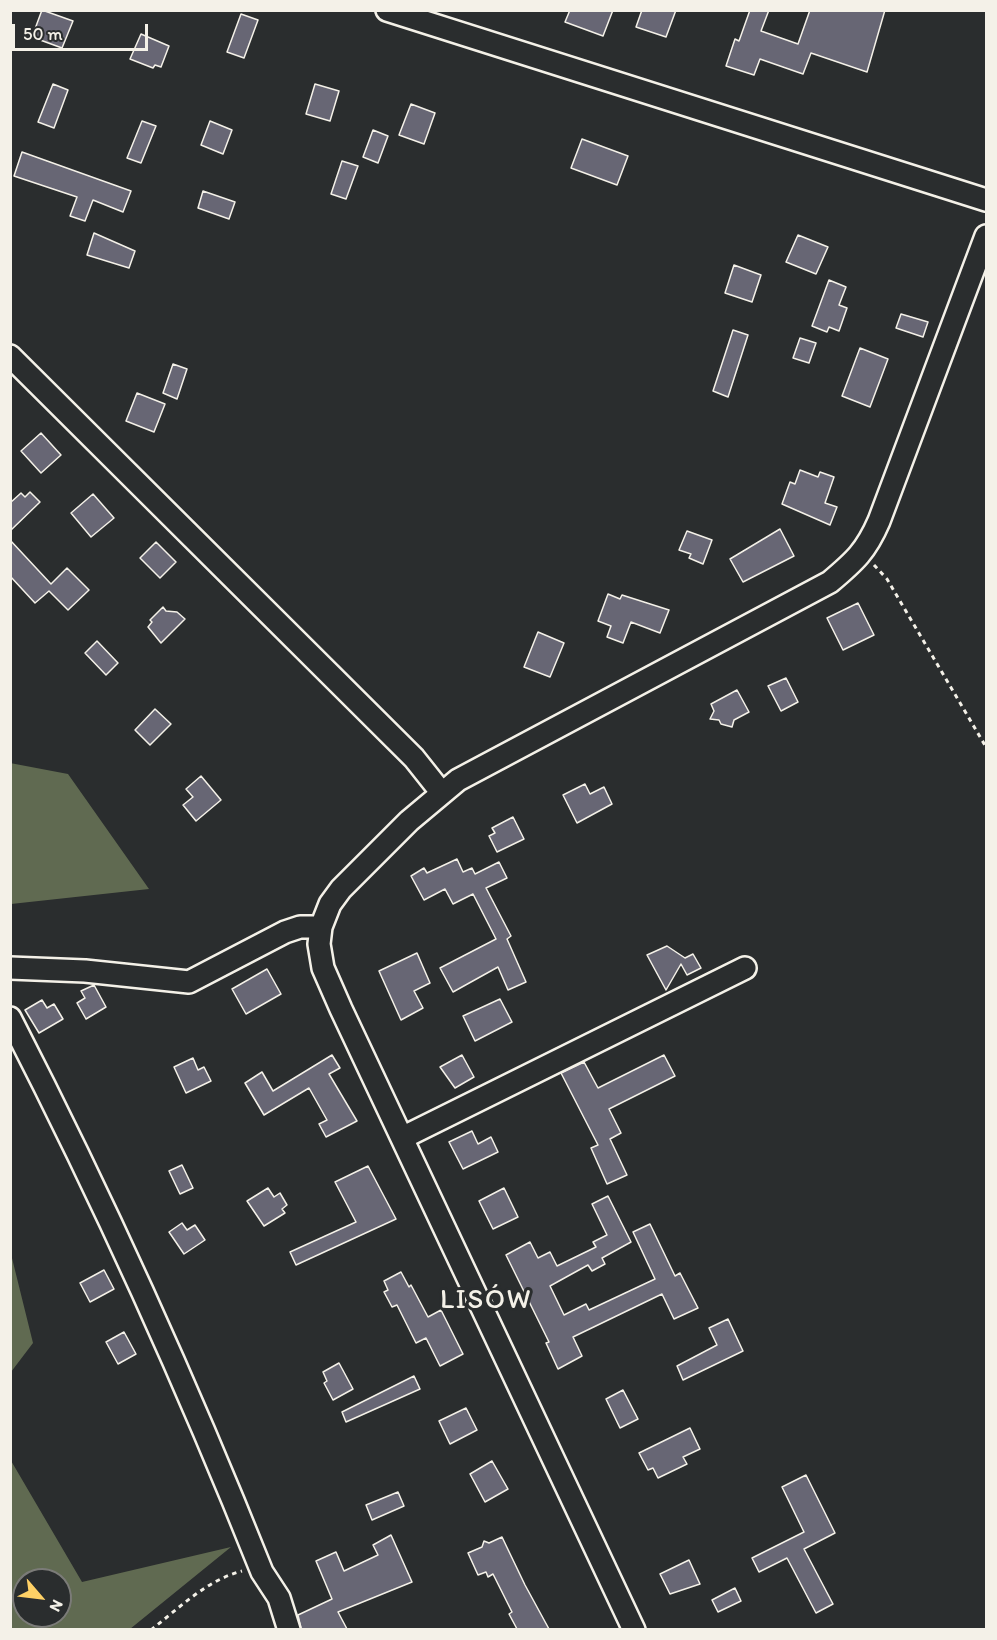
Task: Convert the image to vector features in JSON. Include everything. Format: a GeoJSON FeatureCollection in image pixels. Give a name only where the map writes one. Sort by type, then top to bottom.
{"type":"FeatureCollection","features":[{"type":"Feature","properties":{"kind":"street"},"geometry":{"type":"LineString","coordinates":[[387,10],[987,200]]}},
{"type":"Feature","properties":{"kind":"street"},"geometry":{"type":"LineString","coordinates":[[633,1629],[323,968],[319,944],[321,927],[330,904],[341,889],[441,792],[481,766],[830,582],[862,554],[879,520],[987,236]]}},
{"type":"Feature","properties":{"kind":"street"},"geometry":{"type":"LineString","coordinates":[[10,356],[414,758],[441,792]]}},
{"type":"Feature","properties":{"kind":"street"},"geometry":{"type":"LineString","coordinates":[[10,968],[85,970],[189,982],[285,932],[300,927],[321,927]]}},
{"type":"Feature","properties":{"kind":"street"},"geometry":{"type":"LineString","coordinates":[[402,1138],[745,968]]}},
{"type":"Feature","properties":{"kind":"street"},"geometry":{"type":"LineString","coordinates":[[10,1018],[63,1122],[160,1332],[262,1572],[279,1598],[289,1629]]}},
{"type":"Feature","properties":{"kind":"path"},"geometry":{"type":"LineString","coordinates":[[862,554],[887,579],[987,747]]}},
{"type":"Feature","properties":{"kind":"path"},"geometry":{"type":"LineString","coordinates":[[151,1629],[222,1578],[241,1571],[262,1572]]}},
{"type":"Feature","properties":{"kind":"green space"},"geometry":{"type":"Polygon","coordinates":[[[10,763],[68,774],[149,889],[11,904],[10,763]]]}},
{"type":"Feature","properties":{"kind":"green space"},"geometry":{"type":"Polygon","coordinates":[[[10,1250],[33,1343],[11,1372],[10,1372],[10,1250]]]}},
{"type":"Feature","properties":{"kind":"green space"},"geometry":{"type":"Polygon","coordinates":[[[10,1459],[82,1582],[231,1547],[130,1629],[11,1629],[10,1459]]]}},
{"type":"Feature","properties":{"kind":"building"},"geometry":{"type":"Polygon","coordinates":[[[42,10],[73,21],[62,48],[32,37],[42,10]]]}},
{"type":"Feature","properties":{"kind":"building"},"geometry":{"type":"Polygon","coordinates":[[[570,10],[613,10],[603,36],[565,22],[570,10]]]}},
{"type":"Feature","properties":{"kind":"building"},"geometry":{"type":"Polygon","coordinates":[[[642,10],[676,10],[666,37],[636,27],[642,10]]]}},
{"type":"Feature","properties":{"kind":"building"},"geometry":{"type":"Polygon","coordinates":[[[750,10],[769,10],[761,31],[798,44],[810,10],[885,10],[867,72],[811,53],[803,74],[760,59],[754,75],[726,66],[735,39],[739,41],[750,10]]]}},
{"type":"Feature","properties":{"kind":"building"},"geometry":{"type":"Polygon","coordinates":[[[241,14],[258,20],[244,58],[227,52],[241,14]]]}},
{"type":"Feature","properties":{"kind":"building"},"geometry":{"type":"Polygon","coordinates":[[[141,34],[169,46],[161,67],[155,65],[153,68],[130,59],[141,34]]]}},
{"type":"Feature","properties":{"kind":"building"},"geometry":{"type":"Polygon","coordinates":[[[53,84],[68,90],[54,128],[38,122],[53,84]]]}},
{"type":"Feature","properties":{"kind":"building"},"geometry":{"type":"Polygon","coordinates":[[[315,84],[339,91],[330,121],[306,114],[315,84]]]}},
{"type":"Feature","properties":{"kind":"building"},"geometry":{"type":"Polygon","coordinates":[[[411,104],[435,113],[424,144],[399,135],[411,104]]]}},
{"type":"Feature","properties":{"kind":"building"},"geometry":{"type":"Polygon","coordinates":[[[142,121],[156,126],[141,163],[127,158],[142,121]]]}},
{"type":"Feature","properties":{"kind":"building"},"geometry":{"type":"Polygon","coordinates":[[[210,121],[232,130],[223,154],[201,145],[210,121]]]}},
{"type":"Feature","properties":{"kind":"building"},"geometry":{"type":"Polygon","coordinates":[[[373,130],[388,136],[378,163],[363,157],[373,130]]]}},
{"type":"Feature","properties":{"kind":"building"},"geometry":{"type":"Polygon","coordinates":[[[582,139],[628,156],[617,185],[571,168],[582,139]]]}},
{"type":"Feature","properties":{"kind":"building"},"geometry":{"type":"Polygon","coordinates":[[[22,152],[131,191],[123,212],[93,200],[85,221],[70,216],[77,197],[14,176],[22,152]]]}},
{"type":"Feature","properties":{"kind":"building"},"geometry":{"type":"Polygon","coordinates":[[[342,161],[358,166],[346,199],[331,194],[342,161]]]}},
{"type":"Feature","properties":{"kind":"building"},"geometry":{"type":"Polygon","coordinates":[[[203,191],[235,202],[229,219],[198,208],[203,191]]]}},
{"type":"Feature","properties":{"kind":"building"},"geometry":{"type":"Polygon","coordinates":[[[94,233],[135,251],[129,268],[87,255],[94,233]]]}},
{"type":"Feature","properties":{"kind":"building"},"geometry":{"type":"Polygon","coordinates":[[[798,235],[828,247],[816,274],[786,262],[798,235]]]}},
{"type":"Feature","properties":{"kind":"building"},"geometry":{"type":"Polygon","coordinates":[[[734,265],[761,275],[752,302],[725,293],[734,265]]]}},
{"type":"Feature","properties":{"kind":"building"},"geometry":{"type":"Polygon","coordinates":[[[829,280],[846,287],[839,305],[847,308],[839,331],[829,327],[827,332],[812,326],[829,280]]]}},
{"type":"Feature","properties":{"kind":"building"},"geometry":{"type":"Polygon","coordinates":[[[901,314],[928,322],[923,337],[896,328],[901,314]]]}},
{"type":"Feature","properties":{"kind":"building"},"geometry":{"type":"Polygon","coordinates":[[[733,330],[748,335],[728,397],[713,391],[733,330]]]}},
{"type":"Feature","properties":{"kind":"building"},"geometry":{"type":"Polygon","coordinates":[[[800,338],[816,343],[809,363],[793,358],[800,338]]]}},
{"type":"Feature","properties":{"kind":"building"},"geometry":{"type":"Polygon","coordinates":[[[860,348],[888,359],[870,407],[842,396],[860,348]]]}},
{"type":"Feature","properties":{"kind":"building"},"geometry":{"type":"Polygon","coordinates":[[[173,364],[187,369],[177,399],[163,393],[173,364]]]}},
{"type":"Feature","properties":{"kind":"building"},"geometry":{"type":"Polygon","coordinates":[[[137,393],[165,404],[154,432],[126,421],[137,393]]]}},
{"type":"Feature","properties":{"kind":"building"},"geometry":{"type":"Polygon","coordinates":[[[41,433],[61,455],[41,473],[21,451],[41,433]]]}},
{"type":"Feature","properties":{"kind":"building"},"geometry":{"type":"Polygon","coordinates":[[[800,470],[818,477],[820,472],[834,477],[825,503],[837,507],[830,525],[782,504],[790,482],[795,484],[800,470]]]}},
{"type":"Feature","properties":{"kind":"building"},"geometry":{"type":"Polygon","coordinates":[[[30,492],[40,502],[10,531],[10,503],[21,493],[25,497],[30,492]]]}},
{"type":"Feature","properties":{"kind":"building"},"geometry":{"type":"Polygon","coordinates":[[[93,494],[114,518],[91,537],[71,513],[93,494]]]}},
{"type":"Feature","properties":{"kind":"building"},"geometry":{"type":"Polygon","coordinates":[[[780,529],[794,556],[743,582],[730,559],[780,529]]]}},
{"type":"Feature","properties":{"kind":"building"},"geometry":{"type":"Polygon","coordinates":[[[687,531],[712,540],[703,564],[689,558],[691,554],[679,550],[687,531]]]}},
{"type":"Feature","properties":{"kind":"building"},"geometry":{"type":"Polygon","coordinates":[[[10,540],[51,584],[67,568],[89,590],[68,610],[49,591],[35,603],[10,576],[10,540]]]}},
{"type":"Feature","properties":{"kind":"building"},"geometry":{"type":"Polygon","coordinates":[[[156,542],[176,562],[160,578],[140,558],[156,542]]]}},
{"type":"Feature","properties":{"kind":"building"},"geometry":{"type":"Polygon","coordinates":[[[608,594],[620,599],[622,595],[669,610],[660,633],[631,622],[623,643],[607,637],[611,626],[598,621],[608,594]]]}},
{"type":"Feature","properties":{"kind":"building"},"geometry":{"type":"Polygon","coordinates":[[[858,603],[874,635],[843,650],[827,618],[858,603]]]}},
{"type":"Feature","properties":{"kind":"building"},"geometry":{"type":"Polygon","coordinates":[[[163,607],[166,611],[177,612],[185,619],[161,643],[148,627],[152,622],[150,620],[163,607]]]}},
{"type":"Feature","properties":{"kind":"building"},"geometry":{"type":"Polygon","coordinates":[[[538,632],[564,643],[550,677],[524,667],[538,632]]]}},
{"type":"Feature","properties":{"kind":"building"},"geometry":{"type":"Polygon","coordinates":[[[97,641],[118,663],[106,675],[85,653],[97,641]]]}},
{"type":"Feature","properties":{"kind":"building"},"geometry":{"type":"Polygon","coordinates":[[[786,678],[798,702],[781,711],[768,686],[786,678]]]}},
{"type":"Feature","properties":{"kind":"building"},"geometry":{"type":"Polygon","coordinates":[[[737,690],[749,712],[734,720],[732,727],[721,724],[719,720],[710,719],[714,711],[711,704],[737,690]]]}},
{"type":"Feature","properties":{"kind":"building"},"geometry":{"type":"Polygon","coordinates":[[[155,709],[171,724],[150,745],[135,730],[155,709]]]}},
{"type":"Feature","properties":{"kind":"building"},"geometry":{"type":"Polygon","coordinates":[[[201,776],[221,800],[196,821],[183,805],[193,797],[186,789],[201,776]]]}},
{"type":"Feature","properties":{"kind":"building"},"geometry":{"type":"Polygon","coordinates":[[[585,784],[590,794],[604,787],[612,804],[577,823],[563,795],[585,784]]]}},
{"type":"Feature","properties":{"kind":"building"},"geometry":{"type":"Polygon","coordinates":[[[513,817],[524,839],[497,852],[489,836],[495,833],[492,828],[513,817]]]}},
{"type":"Feature","properties":{"kind":"building"},"geometry":{"type":"Polygon","coordinates":[[[457,859],[463,872],[472,868],[475,874],[499,862],[507,878],[486,888],[511,936],[507,939],[526,982],[508,990],[498,967],[453,992],[440,968],[496,939],[473,894],[453,904],[445,889],[424,900],[411,876],[424,868],[427,873],[457,859]]]}},
{"type":"Feature","properties":{"kind":"building"},"geometry":{"type":"Polygon","coordinates":[[[667,946],[685,958],[693,954],[701,968],[687,975],[681,964],[666,990],[647,955],[667,946]]]}},
{"type":"Feature","properties":{"kind":"building"},"geometry":{"type":"Polygon","coordinates":[[[417,953],[430,983],[414,991],[423,1008],[401,1020],[379,971],[417,953]]]}},
{"type":"Feature","properties":{"kind":"building"},"geometry":{"type":"Polygon","coordinates":[[[267,969],[281,994],[246,1014],[232,989],[267,969]]]}},
{"type":"Feature","properties":{"kind":"building"},"geometry":{"type":"Polygon","coordinates":[[[94,985],[106,1007],[86,1019],[77,1003],[85,998],[81,991],[94,985]]]}},
{"type":"Feature","properties":{"kind":"building"},"geometry":{"type":"Polygon","coordinates":[[[500,999],[512,1022],[475,1041],[463,1016],[500,999]]]}},
{"type":"Feature","properties":{"kind":"building"},"geometry":{"type":"Polygon","coordinates":[[[42,1000],[47,1008],[54,1004],[63,1019],[39,1033],[25,1010],[42,1000]]]}},
{"type":"Feature","properties":{"kind":"building"},"geometry":{"type":"Polygon","coordinates":[[[332,1055],[340,1068],[329,1074],[357,1121],[326,1137],[319,1124],[327,1120],[309,1088],[264,1115],[245,1083],[262,1072],[273,1091],[332,1055]]]}},
{"type":"Feature","properties":{"kind":"building"},"geometry":{"type":"Polygon","coordinates":[[[462,1055],[474,1077],[455,1088],[440,1067],[462,1055]]]}},
{"type":"Feature","properties":{"kind":"building"},"geometry":{"type":"Polygon","coordinates":[[[664,1055],[675,1076],[609,1109],[621,1133],[610,1139],[627,1175],[607,1184],[591,1148],[598,1145],[561,1073],[584,1062],[598,1088],[664,1055]]]}},
{"type":"Feature","properties":{"kind":"building"},"geometry":{"type":"Polygon","coordinates":[[[193,1058],[198,1070],[204,1067],[211,1081],[186,1093],[174,1067],[193,1058]]]}},
{"type":"Feature","properties":{"kind":"building"},"geometry":{"type":"Polygon","coordinates":[[[472,1131],[478,1144],[491,1137],[498,1152],[463,1169],[449,1142],[472,1131]]]}},
{"type":"Feature","properties":{"kind":"building"},"geometry":{"type":"Polygon","coordinates":[[[182,1165],[193,1188],[180,1194],[169,1171],[182,1165]]]}},
{"type":"Feature","properties":{"kind":"building"},"geometry":{"type":"Polygon","coordinates":[[[368,1166],[396,1219],[296,1265],[290,1252],[356,1222],[335,1182],[368,1166]]]}},
{"type":"Feature","properties":{"kind":"building"},"geometry":{"type":"Polygon","coordinates":[[[268,1188],[274,1197],[280,1193],[287,1205],[282,1209],[285,1213],[264,1226],[247,1201],[268,1188]]]}},
{"type":"Feature","properties":{"kind":"building"},"geometry":{"type":"Polygon","coordinates":[[[504,1188],[518,1217],[493,1229],[479,1201],[504,1188]]]}},
{"type":"Feature","properties":{"kind":"building"},"geometry":{"type":"Polygon","coordinates":[[[608,1196],[631,1242],[602,1258],[605,1264],[592,1271],[588,1265],[550,1286],[564,1315],[586,1304],[589,1310],[655,1279],[633,1232],[650,1224],[675,1276],[680,1273],[698,1308],[674,1319],[662,1294],[573,1337],[582,1356],[558,1369],[546,1343],[549,1342],[506,1255],[530,1242],[538,1258],[550,1252],[557,1266],[596,1247],[593,1242],[607,1235],[592,1204],[608,1196]]]}},
{"type":"Feature","properties":{"kind":"building"},"geometry":{"type":"Polygon","coordinates":[[[182,1223],[187,1230],[195,1225],[205,1240],[184,1254],[169,1232],[182,1223]]]}},
{"type":"Feature","properties":{"kind":"building"},"geometry":{"type":"Polygon","coordinates":[[[104,1270],[114,1289],[90,1302],[80,1283],[104,1270]]]}},
{"type":"Feature","properties":{"kind":"building"},"geometry":{"type":"Polygon","coordinates":[[[401,1272],[409,1287],[411,1285],[428,1317],[441,1310],[463,1354],[440,1366],[426,1338],[416,1343],[397,1305],[392,1307],[384,1292],[388,1290],[384,1281],[401,1272]]]}},
{"type":"Feature","properties":{"kind":"building"},"geometry":{"type":"Polygon","coordinates":[[[728,1319],[743,1351],[683,1380],[677,1366],[717,1345],[709,1328],[728,1319]]]}},
{"type":"Feature","properties":{"kind":"building"},"geometry":{"type":"Polygon","coordinates":[[[124,1332],[136,1354],[118,1364],[106,1342],[124,1332]]]}},
{"type":"Feature","properties":{"kind":"building"},"geometry":{"type":"Polygon","coordinates":[[[339,1363],[353,1389],[333,1400],[324,1383],[327,1381],[323,1372],[339,1363]]]}},
{"type":"Feature","properties":{"kind":"building"},"geometry":{"type":"Polygon","coordinates":[[[414,1376],[420,1389],[346,1422],[342,1412],[414,1376]]]}},
{"type":"Feature","properties":{"kind":"building"},"geometry":{"type":"Polygon","coordinates":[[[623,1390],[638,1419],[620,1428],[606,1399],[623,1390]]]}},
{"type":"Feature","properties":{"kind":"building"},"geometry":{"type":"Polygon","coordinates":[[[466,1408],[477,1430],[450,1444],[439,1421],[466,1408]]]}},
{"type":"Feature","properties":{"kind":"building"},"geometry":{"type":"Polygon","coordinates":[[[690,1428],[700,1449],[683,1457],[687,1464],[658,1478],[653,1468],[648,1470],[639,1453],[690,1428]]]}},
{"type":"Feature","properties":{"kind":"building"},"geometry":{"type":"Polygon","coordinates":[[[492,1461],[508,1489],[485,1502],[470,1474],[492,1461]]]}},
{"type":"Feature","properties":{"kind":"building"},"geometry":{"type":"Polygon","coordinates":[[[806,1475],[835,1533],[804,1549],[833,1604],[816,1613],[787,1558],[759,1572],[752,1558],[804,1532],[782,1487],[806,1475]]]}},
{"type":"Feature","properties":{"kind":"building"},"geometry":{"type":"Polygon","coordinates":[[[398,1492],[404,1506],[372,1520],[366,1505],[398,1492]]]}},
{"type":"Feature","properties":{"kind":"building"},"geometry":{"type":"Polygon","coordinates":[[[391,1535],[412,1582],[338,1612],[347,1629],[301,1629],[298,1615],[332,1599],[316,1561],[336,1552],[344,1571],[378,1555],[373,1545],[391,1535]]]}},
{"type":"Feature","properties":{"kind":"building"},"geometry":{"type":"Polygon","coordinates":[[[502,1537],[549,1629],[517,1629],[509,1614],[512,1612],[493,1574],[488,1577],[486,1572],[478,1575],[468,1553],[482,1547],[484,1541],[489,1543],[502,1537]]]}},
{"type":"Feature","properties":{"kind":"building"},"geometry":{"type":"Polygon","coordinates":[[[689,1560],[700,1584],[670,1594],[660,1574],[689,1560]]]}},
{"type":"Feature","properties":{"kind":"building"},"geometry":{"type":"Polygon","coordinates":[[[735,1588],[741,1601],[718,1612],[712,1600],[735,1588]]]}},
{"type":"Feature","properties":{"kind":"district","name":"LISÓW"},"geometry":{"type":"Point","coordinates":[486,1301]}}]}
